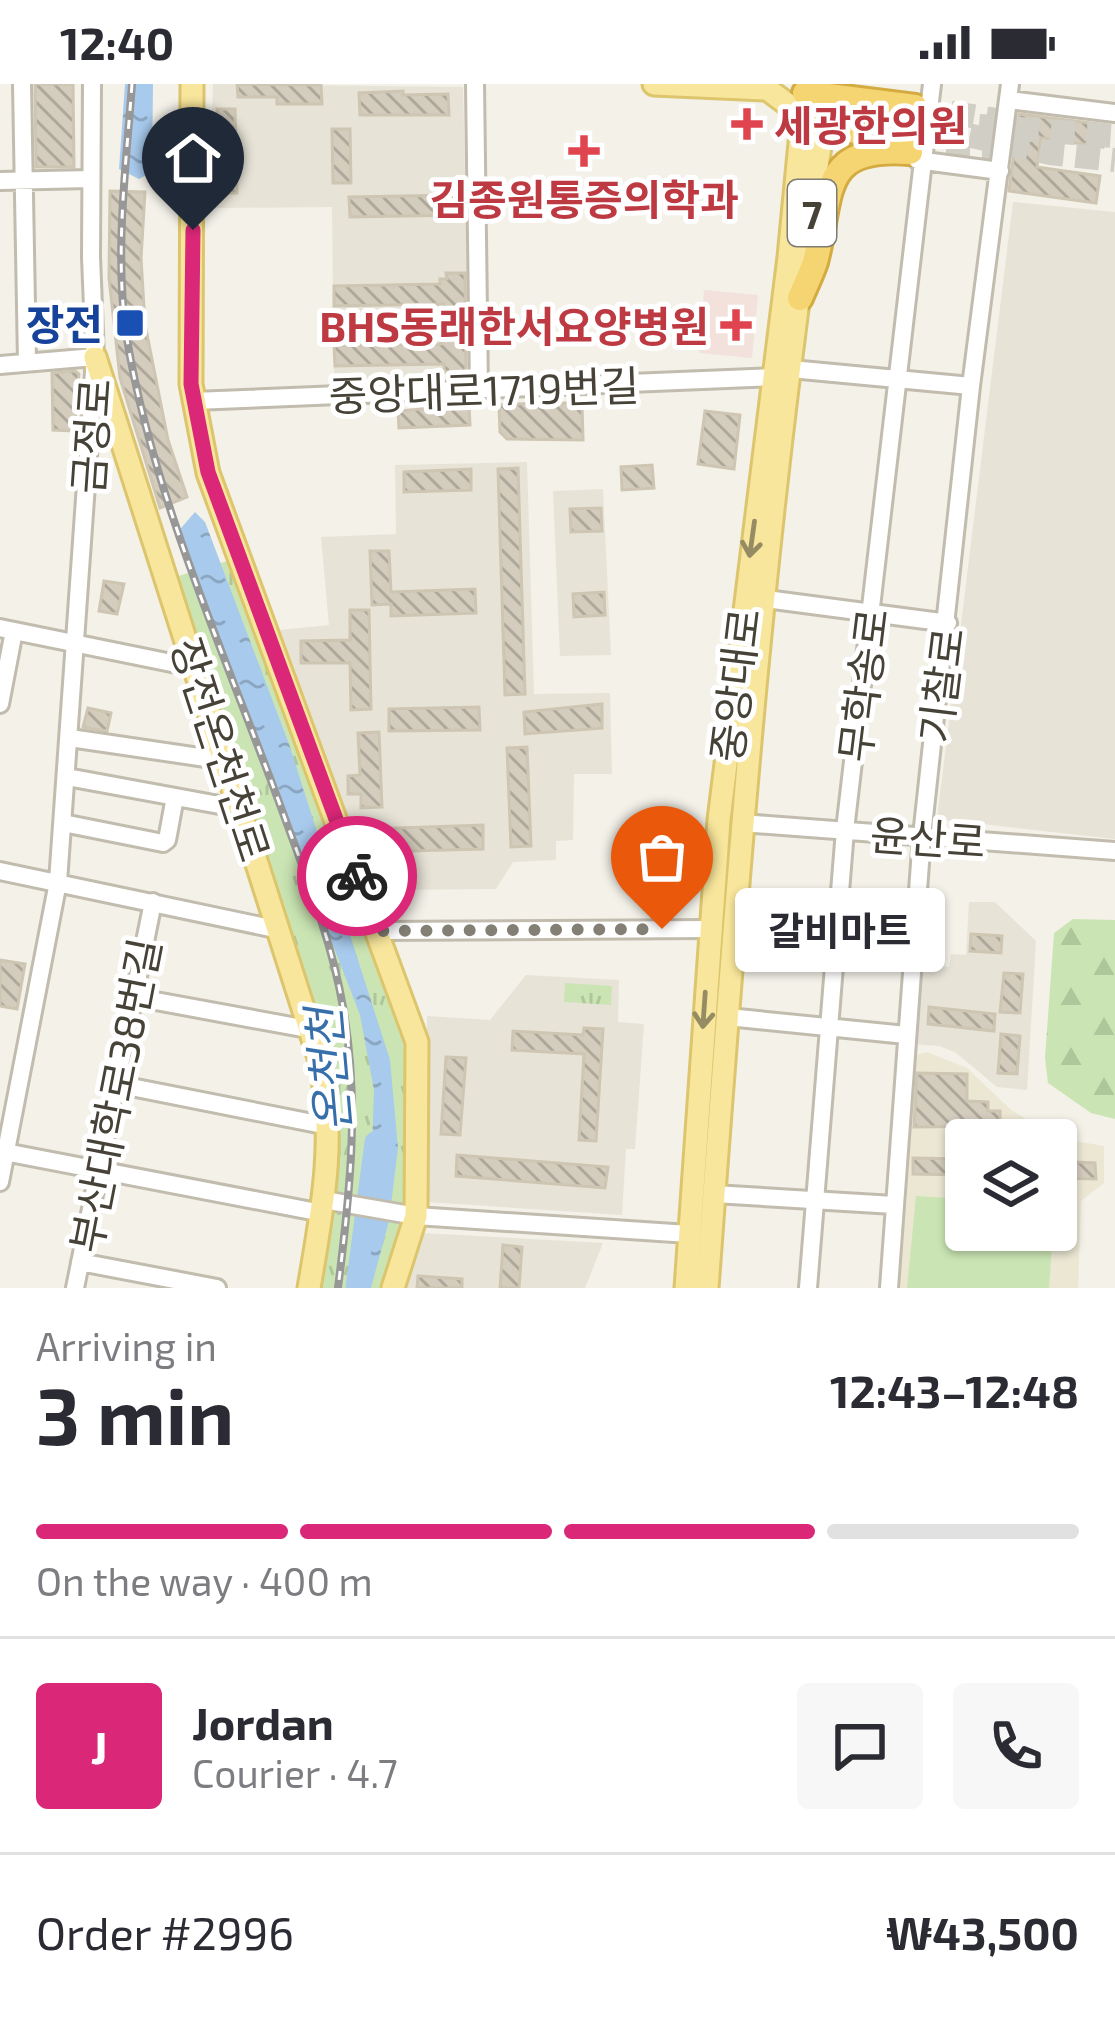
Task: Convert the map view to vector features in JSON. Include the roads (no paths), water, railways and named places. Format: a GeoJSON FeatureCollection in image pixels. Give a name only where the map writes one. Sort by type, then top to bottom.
{"type":"FeatureCollection","features":[{"type":"Feature","properties":{"kind":"highway"},"geometry":{"type":"LineString","coordinates":[[816,99],[915,107],[890,98],[875,84]]}},
{"type":"Feature","properties":{"kind":"highway"},"geometry":{"type":"LineString","coordinates":[[816,99],[916,156]]}},
{"type":"Feature","properties":{"kind":"highway"},"geometry":{"type":"LineString","coordinates":[[800,298],[814,263],[832,180],[849,161],[875,149],[916,156]]}},
{"type":"Feature","properties":{"kind":"main road"},"geometry":{"type":"LineString","coordinates":[[192,84],[194,401],[208,472],[418,1049],[416,1216],[393,1288]]}},
{"type":"Feature","properties":{"kind":"main road"},"geometry":{"type":"LineString","coordinates":[[654,84],[767,89]]}},
{"type":"Feature","properties":{"kind":"main road"},"geometry":{"type":"LineString","coordinates":[[729,84],[816,99]]}},
{"type":"Feature","properties":{"kind":"main road","name":"중앙대로"},"geometry":{"type":"LineString","coordinates":[[707,1288],[782,373],[800,298],[816,99]]}},
{"type":"Feature","properties":{"kind":"main road","name":"중앙대로"},"geometry":{"type":"LineString","coordinates":[[686,1288],[709,929],[744,598],[782,373],[816,99]]}},
{"type":"Feature","properties":{"kind":"main road","name":"장전온천천로"},"geometry":{"type":"LineString","coordinates":[[95,356],[313,1030],[328,1126],[326,1205],[309,1288]]}},
{"type":"Feature","properties":{"kind":"street"},"geometry":{"type":"LineString","coordinates":[[22,84],[27,362]]}},
{"type":"Feature","properties":{"kind":"street","name":"금정로"},"geometry":{"type":"LineString","coordinates":[[0,1182],[58,882],[67,777],[95,356],[92,84]]}},
{"type":"Feature","properties":{"kind":"street"},"geometry":{"type":"LineString","coordinates":[[475,84],[479,390]]}},
{"type":"Feature","properties":{"kind":"street","name":"무학송로"},"geometry":{"type":"LineString","coordinates":[[808,1288],[844,830],[896,381],[916,156],[932,84]]}},
{"type":"Feature","properties":{"kind":"street"},"geometry":{"type":"LineString","coordinates":[[1010,92],[1115,113]]}},
{"type":"Feature","properties":{"kind":"street","name":"기찰로"},"geometry":{"type":"LineString","coordinates":[[890,1288],[922,836],[971,386],[1010,92]]}},
{"type":"Feature","properties":{"kind":"street"},"geometry":{"type":"LineString","coordinates":[[916,156],[1000,171]]}},
{"type":"Feature","properties":{"kind":"street"},"geometry":{"type":"LineString","coordinates":[[0,182],[91,179]]}},
{"type":"Feature","properties":{"kind":"street"},"geometry":{"type":"LineString","coordinates":[[0,366],[95,356]]}},
{"type":"Feature","properties":{"kind":"street","name":"중앙대로1719번길"},"geometry":{"type":"LineString","coordinates":[[194,401],[782,373],[971,386]]}},
{"type":"Feature","properties":{"kind":"street"},"geometry":{"type":"LineString","coordinates":[[766,599],[948,623]]}},
{"type":"Feature","properties":{"kind":"street"},"geometry":{"type":"LineString","coordinates":[[0,704],[7,629],[196,668]]}},
{"type":"Feature","properties":{"kind":"street"},"geometry":{"type":"LineString","coordinates":[[70,738],[226,761]]}},
{"type":"Feature","properties":{"kind":"street"},"geometry":{"type":"LineString","coordinates":[[67,777],[241,809]]}},
{"type":"Feature","properties":{"kind":"street"},"geometry":{"type":"LineString","coordinates":[[63,823],[163,843],[175,797]]}},
{"type":"Feature","properties":{"kind":"street","name":"윤산로"},"geometry":{"type":"LineString","coordinates":[[742,823],[1115,851]]}},
{"type":"Feature","properties":{"kind":"street"},"geometry":{"type":"LineString","coordinates":[[0,872],[280,930]]}},
{"type":"Feature","properties":{"kind":"street","name":"부산대학로38번길"},"geometry":{"type":"LineString","coordinates":[[75,1288],[153,902]]}},
{"type":"Feature","properties":{"kind":"street"},"geometry":{"type":"LineString","coordinates":[[377,931],[709,929]]}},
{"type":"Feature","properties":{"kind":"street"},"geometry":{"type":"LineString","coordinates":[[134,997],[313,1030]]}},
{"type":"Feature","properties":{"kind":"street"},"geometry":{"type":"LineString","coordinates":[[728,1018],[906,1035]]}},
{"type":"Feature","properties":{"kind":"street"},"geometry":{"type":"LineString","coordinates":[[116,1084],[328,1126]]}},
{"type":"Feature","properties":{"kind":"street"},"geometry":{"type":"LineString","coordinates":[[3,1152],[98,1172],[416,1216],[689,1234]]}},
{"type":"Feature","properties":{"kind":"street"},"geometry":{"type":"LineString","coordinates":[[714,1194],[894,1205]]}},
{"type":"Feature","properties":{"kind":"street"},"geometry":{"type":"LineString","coordinates":[[80,1262],[218,1288]]}},
{"type":"Feature","properties":{"kind":"water"},"geometry":{"type":"Polygon","coordinates":[[[125,84],[153,84],[152,172],[139,179],[119,169],[125,84]]]}},
{"type":"Feature","properties":{"kind":"water","name":"온천천"},"geometry":{"type":"Polygon","coordinates":[[[195,512],[205,522],[289,744],[390,1060],[398,1148],[389,1221],[371,1288],[354,1288],[369,1240],[374,1090],[360,1015],[175,535],[195,512]]]}},
{"type":"Feature","properties":{"kind":"waterway","name":"온천천"},"geometry":{"type":"LineString","coordinates":[[356,1288],[375,1142]]}},
{"type":"Feature","properties":{"kind":"tunnel"},"geometry":{"type":"LineString","coordinates":[[829,105],[1050,153],[1115,160]]}},
{"type":"Feature","properties":{"kind":"tunnel"},"geometry":{"type":"LineString","coordinates":[[915,107],[997,120]]}},
{"type":"Feature","properties":{"kind":"tunnel"},"geometry":{"type":"LineString","coordinates":[[979,126],[1115,136]]}},
{"type":"Feature","properties":{"kind":"tunnel"},"geometry":{"type":"LineString","coordinates":[[910,152],[991,153]]}},
{"type":"Feature","properties":{"kind":"railway"},"geometry":{"type":"LineString","coordinates":[[132,84],[121,276],[139,400],[196,584],[319,914],[343,1007],[352,1113],[338,1288]]}},
{"type":"Feature","properties":{"kind":"place","name":"세광한의원"},"geometry":{"type":"Point","coordinates":[747,124]}},
{"type":"Feature","properties":{"kind":"place","name":"김종원통증의학과"},"geometry":{"type":"Point","coordinates":[584,151]}},
{"type":"Feature","properties":{"kind":"place","name":"장전"},"geometry":{"type":"Point","coordinates":[130,323]}},
{"type":"Feature","properties":{"kind":"place","name":"BHS동래한서요양병원"},"geometry":{"type":"Point","coordinates":[736,325]}},
{"type":"Feature","properties":{"kind":"place","name":"갈비마트"},"geometry":{"type":"Point","coordinates":[662,929]}}]}
